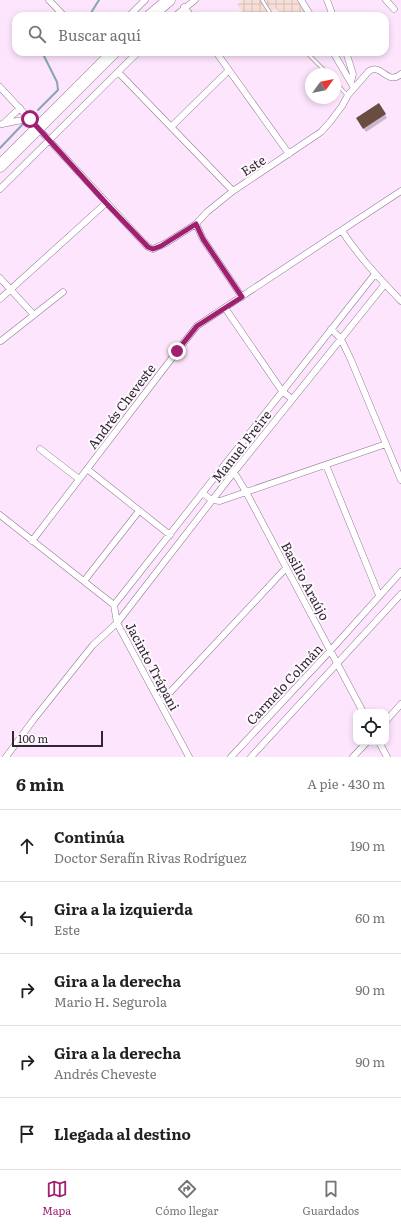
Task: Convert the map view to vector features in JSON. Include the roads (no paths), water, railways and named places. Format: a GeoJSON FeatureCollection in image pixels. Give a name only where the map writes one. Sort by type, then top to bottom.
{"type":"FeatureCollection","features":[{"type":"Feature","properties":{"kind":"highway"},"geometry":{"type":"LineString","coordinates":[[155,12],[169,0]]}},
{"type":"Feature","properties":{"kind":"highway"},"geometry":{"type":"LineString","coordinates":[[0,166],[34,124],[110,56]]}},
{"type":"Feature","properties":{"kind":"street"},"geometry":{"type":"LineString","coordinates":[[49,0],[60,12]]}},
{"type":"Feature","properties":{"kind":"street"},"geometry":{"type":"LineString","coordinates":[[133,12],[145,0]]}},
{"type":"Feature","properties":{"kind":"street"},"geometry":{"type":"LineString","coordinates":[[179,12],[195,0]]}},
{"type":"Feature","properties":{"kind":"street"},"geometry":{"type":"LineString","coordinates":[[301,0],[308,12]]}},
{"type":"Feature","properties":{"kind":"street"},"geometry":{"type":"LineString","coordinates":[[328,0],[332,12]]}},
{"type":"Feature","properties":{"kind":"street"},"geometry":{"type":"LineString","coordinates":[[386,0],[394,9]]}},
{"type":"Feature","properties":{"kind":"street"},"geometry":{"type":"LineString","coordinates":[[184,7],[188,12]]}},
{"type":"Feature","properties":{"kind":"street"},"geometry":{"type":"LineString","coordinates":[[0,189],[134,56]]}},
{"type":"Feature","properties":{"kind":"street"},"geometry":{"type":"LineString","coordinates":[[219,56],[289,154]]}},
{"type":"Feature","properties":{"kind":"street"},"geometry":{"type":"LineString","coordinates":[[335,56],[353,85]]}},
{"type":"Feature","properties":{"kind":"street"},"geometry":{"type":"LineString","coordinates":[[347,56],[353,74],[353,85]]}},
{"type":"Feature","properties":{"kind":"street","name":"Este"},"geometry":{"type":"LineString","coordinates":[[106,203],[148,247],[153,249],[166,243],[196,224],[207,212],[233,191],[321,132],[342,106],[353,85],[372,68],[376,68],[391,78],[397,78],[401,74]]}},
{"type":"Feature","properties":{"kind":"street"},"geometry":{"type":"LineString","coordinates":[[171,127],[229,70]]}},
{"type":"Feature","properties":{"kind":"street"},"geometry":{"type":"LineString","coordinates":[[118,72],[233,191]]}},
{"type":"Feature","properties":{"kind":"street"},"geometry":{"type":"LineString","coordinates":[[0,87],[106,203],[0,299]]}},
{"type":"Feature","properties":{"kind":"street"},"geometry":{"type":"LineString","coordinates":[[1,126],[20,108]]}},
{"type":"Feature","properties":{"kind":"street"},"geometry":{"type":"LineString","coordinates":[[1,126],[17,121],[34,124]]}},
{"type":"Feature","properties":{"kind":"street","name":"Andrés Cheveste"},"geometry":{"type":"LineString","coordinates":[[32,541],[188,337],[202,322],[401,191]]}},
{"type":"Feature","properties":{"kind":"street"},"geometry":{"type":"LineString","coordinates":[[196,224],[203,239],[242,297]]}},
{"type":"Feature","properties":{"kind":"street"},"geometry":{"type":"LineString","coordinates":[[342,230],[353,248],[401,301]]}},
{"type":"Feature","properties":{"kind":"street","name":"Manuel Freire"},"geometry":{"type":"LineString","coordinates":[[114,605],[375,274]]}},
{"type":"Feature","properties":{"kind":"street"},"geometry":{"type":"LineString","coordinates":[[0,278],[34,315]]}},
{"type":"Feature","properties":{"kind":"street","name":"Manuel Freire"},"geometry":{"type":"LineString","coordinates":[[6,757],[93,645],[117,623],[234,472],[384,284]]}},
{"type":"Feature","properties":{"kind":"street"},"geometry":{"type":"LineString","coordinates":[[1,341],[63,292]]}},
{"type":"Feature","properties":{"kind":"street"},"geometry":{"type":"LineString","coordinates":[[225,308],[282,391],[292,399]]}},
{"type":"Feature","properties":{"kind":"street"},"geometry":{"type":"LineString","coordinates":[[331,329],[341,339],[357,371],[401,480]]}},
{"type":"Feature","properties":{"kind":"street"},"geometry":{"type":"LineString","coordinates":[[202,493],[212,500],[220,501],[386,444]]}},
{"type":"Feature","properties":{"kind":"street"},"geometry":{"type":"LineString","coordinates":[[40,449],[79,479]]}},
{"type":"Feature","properties":{"kind":"street","name":"Basilio Araújo"},"geometry":{"type":"LineString","coordinates":[[225,464],[234,472],[246,492],[361,709]]}},
{"type":"Feature","properties":{"kind":"street"},"geometry":{"type":"LineString","coordinates":[[326,465],[380,595]]}},
{"type":"Feature","properties":{"kind":"street"},"geometry":{"type":"LineString","coordinates":[[87,469],[170,535]]}},
{"type":"Feature","properties":{"kind":"street"},"geometry":{"type":"LineString","coordinates":[[84,581],[139,511]]}},
{"type":"Feature","properties":{"kind":"street"},"geometry":{"type":"LineString","coordinates":[[0,515],[114,605]]}},
{"type":"Feature","properties":{"kind":"street"},"geometry":{"type":"LineString","coordinates":[[160,703],[286,568]]}},
{"type":"Feature","properties":{"kind":"street","name":"Carmelo Colmán"},"geometry":{"type":"LineString","coordinates":[[231,757],[401,572]]}},
{"type":"Feature","properties":{"kind":"street","name":"Carmelo Colmán"},"geometry":{"type":"LineString","coordinates":[[251,757],[401,594]]}},
{"type":"Feature","properties":{"kind":"street","name":"Jacinto Trápani"},"geometry":{"type":"LineString","coordinates":[[114,605],[117,623],[189,757]]}},
{"type":"Feature","properties":{"kind":"street"},"geometry":{"type":"LineString","coordinates":[[389,718],[401,704]]}},
{"type":"Feature","properties":{"kind":"street"},"geometry":{"type":"LineString","coordinates":[[353,757],[364,745]]}},
{"type":"Feature","properties":{"kind":"street"},"geometry":{"type":"LineString","coordinates":[[381,745],[387,757]]}},
{"type":"Feature","properties":{"kind":"lane"},"geometry":{"type":"LineString","coordinates":[[262,0],[270,12]]}},
{"type":"Feature","properties":{"kind":"lane"},"geometry":{"type":"LineString","coordinates":[[310,56],[322,68]]}},
{"type":"Feature","properties":{"kind":"lane"},"geometry":{"type":"LineString","coordinates":[[341,88],[348,96]]}},
{"type":"Feature","properties":{"kind":"waterway"},"geometry":{"type":"LineString","coordinates":[[92,12],[99,0]]}},
{"type":"Feature","properties":{"kind":"waterway"},"geometry":{"type":"LineString","coordinates":[[38,110],[58,90],[57,82],[44,56]]}},
{"type":"Feature","properties":{"kind":"waterway"},"geometry":{"type":"LineString","coordinates":[[0,148],[23,124]]}}]}
